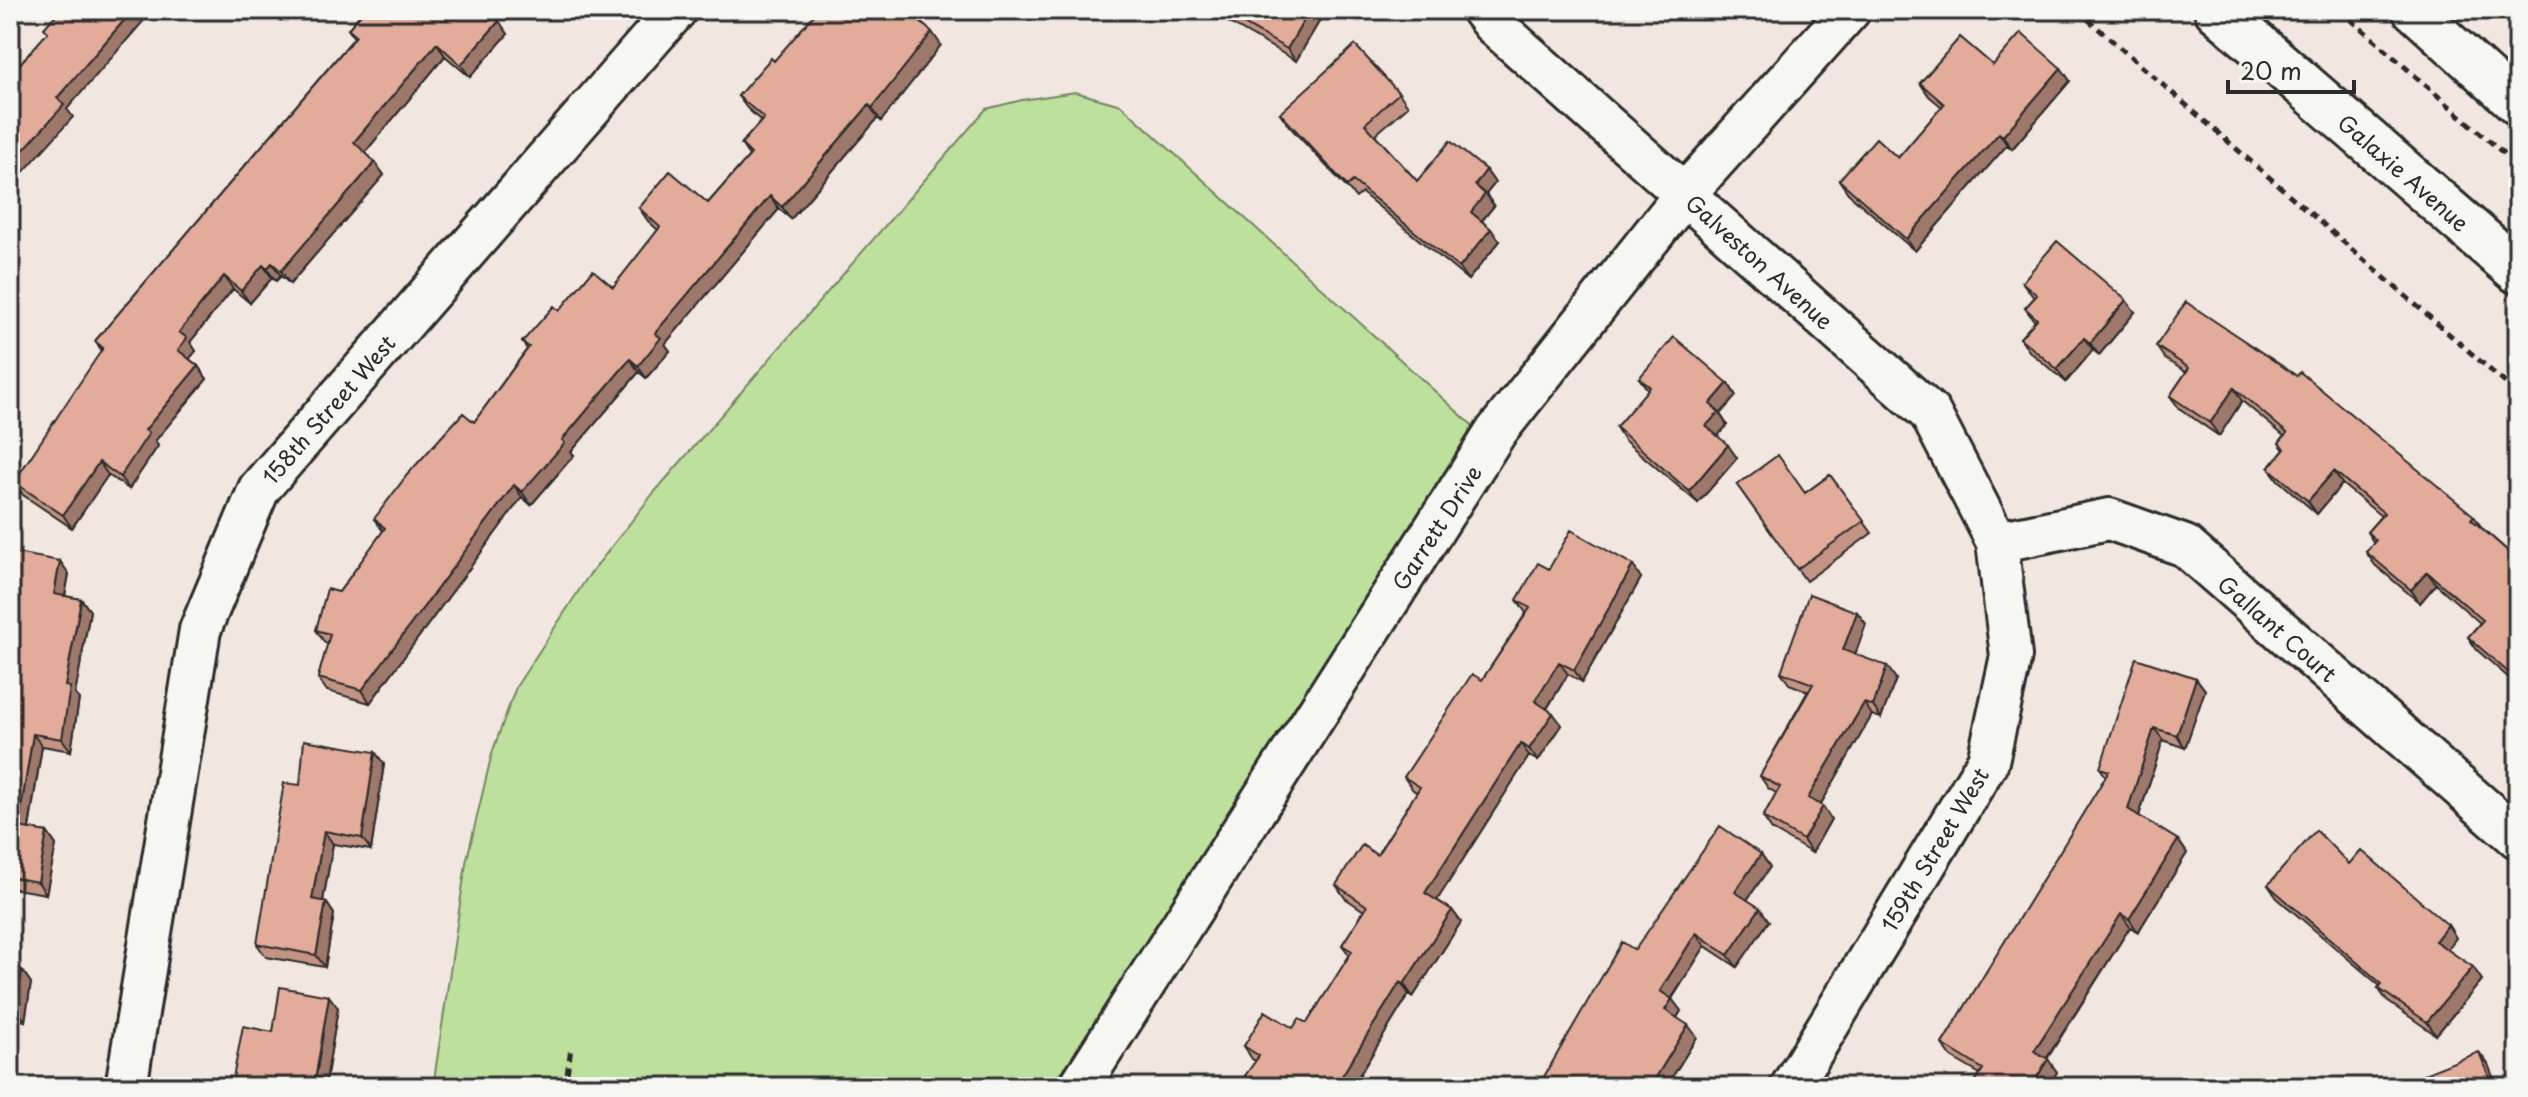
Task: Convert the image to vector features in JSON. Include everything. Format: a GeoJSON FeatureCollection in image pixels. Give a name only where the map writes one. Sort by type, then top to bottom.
{"type":"FeatureCollection","features":[{"type":"Feature","properties":{"kind":"street","name":"158th Street West"},"geometry":{"type":"LineString","coordinates":[[126,1087],[200,630],[259,489],[676,10]]}},
{"type":"Feature","properties":{"kind":"street","name":"Galveston Avenue"},"geometry":{"type":"LineString","coordinates":[[1482,10],[1492,23],[1930,413],[1997,542]]}},
{"type":"Feature","properties":{"kind":"street","name":"Garrett Drive"},"geometry":{"type":"LineString","coordinates":[[1079,1087],[1496,432],[1685,194],[1850,10]]}},
{"type":"Feature","properties":{"kind":"street","name":"Galaxie Avenue"},"geometry":{"type":"LineString","coordinates":[[2217,10],[2518,271]]}},
{"type":"Feature","properties":{"kind":"street"},"geometry":{"type":"LineString","coordinates":[[2413,10],[2518,105]]}},
{"type":"Feature","properties":{"kind":"street","name":"Gallant Court"},"geometry":{"type":"LineString","coordinates":[[1997,542],[2109,519],[2185,546],[2518,838]]}},
{"type":"Feature","properties":{"kind":"street","name":"159th Street West"},"geometry":{"type":"LineString","coordinates":[[1791,1087],[1988,761],[2011,656],[1997,542]]}},
{"type":"Feature","properties":{"kind":"path"},"geometry":{"type":"LineString","coordinates":[[2077,10],[2518,394]]}},
{"type":"Feature","properties":{"kind":"path"},"geometry":{"type":"LineString","coordinates":[[2340,10],[2518,166]]}},
{"type":"Feature","properties":{"kind":"path"},"geometry":{"type":"LineString","coordinates":[[565,1087],[571,1048]]}},
{"type":"Feature","properties":{"kind":"green space"},"geometry":{"type":"Polygon","coordinates":[[[1075,92],[1121,105],[1473,426],[1210,847],[1074,1057],[1047,1087],[433,1087],[466,863],[492,753],[516,687],[587,578],[652,495],[986,109],[1075,92]]]}},
{"type":"Feature","properties":{"kind":"building"},"geometry":{"type":"Polygon","coordinates":[[[60,10],[133,10],[57,98],[64,105],[10,165],[10,75],[48,32],[44,28],[60,10]]]}},
{"type":"Feature","properties":{"kind":"building"},"geometry":{"type":"Polygon","coordinates":[[[364,10],[486,10],[499,21],[461,65],[437,43],[354,142],[375,162],[281,271],[272,263],[267,269],[263,265],[241,291],[224,276],[179,332],[187,338],[178,350],[198,366],[145,430],[149,433],[120,477],[99,462],[63,515],[14,482],[103,348],[95,341],[356,36],[348,29],[364,10]]]}},
{"type":"Feature","properties":{"kind":"building"},"geometry":{"type":"Polygon","coordinates":[[[818,10],[841,10],[846,14],[849,10],[866,13],[869,10],[906,10],[932,32],[872,108],[869,105],[782,207],[770,196],[655,333],[661,338],[638,366],[630,359],[562,440],[565,443],[522,492],[514,485],[362,690],[318,678],[330,634],[316,630],[327,589],[339,592],[385,528],[374,519],[407,475],[463,413],[474,422],[529,347],[522,342],[554,306],[559,311],[593,270],[613,287],[660,227],[639,208],[670,171],[708,203],[751,154],[741,144],[764,118],[738,96],[771,58],[774,61],[818,10]]]}},
{"type":"Feature","properties":{"kind":"building"},"geometry":{"type":"Polygon","coordinates":[[[1220,10],[1310,10],[1287,49],[1220,10]]]}},
{"type":"Feature","properties":{"kind":"building"},"geometry":{"type":"Polygon","coordinates":[[[2021,33],[2061,68],[2003,136],[1999,133],[1906,239],[1839,180],[1876,138],[1898,158],[1944,104],[1920,83],[1960,37],[1993,65],[2021,33]]]}},
{"type":"Feature","properties":{"kind":"building"},"geometry":{"type":"Polygon","coordinates":[[[1355,45],[1399,93],[1365,124],[1417,181],[1450,141],[1486,170],[1475,185],[1485,194],[1471,212],[1491,229],[1459,268],[1353,181],[1347,186],[1280,113],[1355,45]]]}},
{"type":"Feature","properties":{"kind":"building"},"geometry":{"type":"Polygon","coordinates":[[[2057,241],[2126,300],[2090,343],[2084,338],[2057,369],[2020,338],[2037,319],[2025,308],[2037,295],[2022,282],[2057,241]]]}},
{"type":"Feature","properties":{"kind":"building"},"geometry":{"type":"Polygon","coordinates":[[[2186,302],[2297,376],[2300,372],[2474,516],[2471,519],[2518,560],[2518,681],[2468,637],[2483,620],[2427,572],[2411,590],[2366,552],[2376,540],[2367,532],[2384,513],[2334,471],[2308,501],[2269,468],[2285,449],[2279,443],[2287,433],[2234,388],[2210,423],[2170,396],[2189,368],[2156,346],[2186,302]]]}},
{"type":"Feature","properties":{"kind":"building"},"geometry":{"type":"Polygon","coordinates":[[[1674,337],[1728,383],[1710,404],[1719,412],[1706,426],[1728,445],[1689,491],[1616,427],[1650,387],[1639,378],[1674,337]]]}},
{"type":"Feature","properties":{"kind":"building"},"geometry":{"type":"Polygon","coordinates":[[[1778,455],[1805,493],[1830,475],[1864,521],[1797,569],[1737,485],[1778,455]]]}},
{"type":"Feature","properties":{"kind":"building"},"geometry":{"type":"Polygon","coordinates":[[[1571,530],[1633,565],[1574,670],[1559,662],[1535,701],[1553,713],[1529,749],[1521,743],[1425,893],[1452,910],[1404,984],[1400,982],[1335,1087],[1237,1087],[1259,1056],[1244,1046],[1265,1011],[1293,1028],[1299,1019],[1307,1023],[1352,951],[1342,945],[1367,906],[1336,885],[1362,845],[1377,855],[1420,787],[1404,777],[1472,674],[1482,680],[1530,608],[1517,600],[1538,563],[1549,569],[1571,530]]]}},
{"type":"Feature","properties":{"kind":"building"},"geometry":{"type":"Polygon","coordinates":[[[10,552],[60,561],[54,594],[81,599],[65,686],[70,687],[62,739],[33,734],[18,827],[47,832],[38,882],[10,877],[10,552]]]}},
{"type":"Feature","properties":{"kind":"building"},"geometry":{"type":"Polygon","coordinates":[[[1809,594],[1857,612],[1843,650],[1887,666],[1873,706],[1864,703],[1808,798],[1823,806],[1803,840],[1763,817],[1780,787],[1760,776],[1813,684],[1781,672],[1809,594]]]}},
{"type":"Feature","properties":{"kind":"building"},"geometry":{"type":"Polygon","coordinates":[[[2136,658],[2196,678],[2177,735],[2154,728],[2128,809],[2178,840],[2129,919],[2121,914],[2034,1051],[2048,1059],[2031,1087],[1972,1087],[1983,1069],[1942,1044],[2109,771],[2100,768],[2136,658]]]}},
{"type":"Feature","properties":{"kind":"building"},"geometry":{"type":"Polygon","coordinates":[[[304,740],[375,752],[362,838],[324,831],[312,899],[326,902],[316,955],[257,944],[284,783],[300,785],[304,740]]]}},
{"type":"Feature","properties":{"kind":"building"},"geometry":{"type":"Polygon","coordinates":[[[1720,826],[1761,854],[1735,892],[1760,908],[1728,955],[1696,933],[1660,991],[1672,999],[1665,1010],[1688,1025],[1650,1087],[1538,1087],[1622,942],[1635,950],[1720,826]]]}},
{"type":"Feature","properties":{"kind":"building"},"geometry":{"type":"Polygon","coordinates":[[[2316,830],[2349,864],[2361,850],[2448,925],[2435,941],[2473,967],[2427,1022],[2378,988],[2382,984],[2268,885],[2316,830]]]}},
{"type":"Feature","properties":{"kind":"building"},"geometry":{"type":"Polygon","coordinates":[[[10,968],[22,970],[16,1008],[10,1007],[10,968]]]}},
{"type":"Feature","properties":{"kind":"building"},"geometry":{"type":"Polygon","coordinates":[[[280,987],[329,996],[314,1087],[283,1087],[233,1078],[243,1026],[273,1032],[280,987]]]}},
{"type":"Feature","properties":{"kind":"building"},"geometry":{"type":"Polygon","coordinates":[[[2479,1052],[2493,1087],[2429,1087],[2424,1074],[2479,1052]]]}}]}
